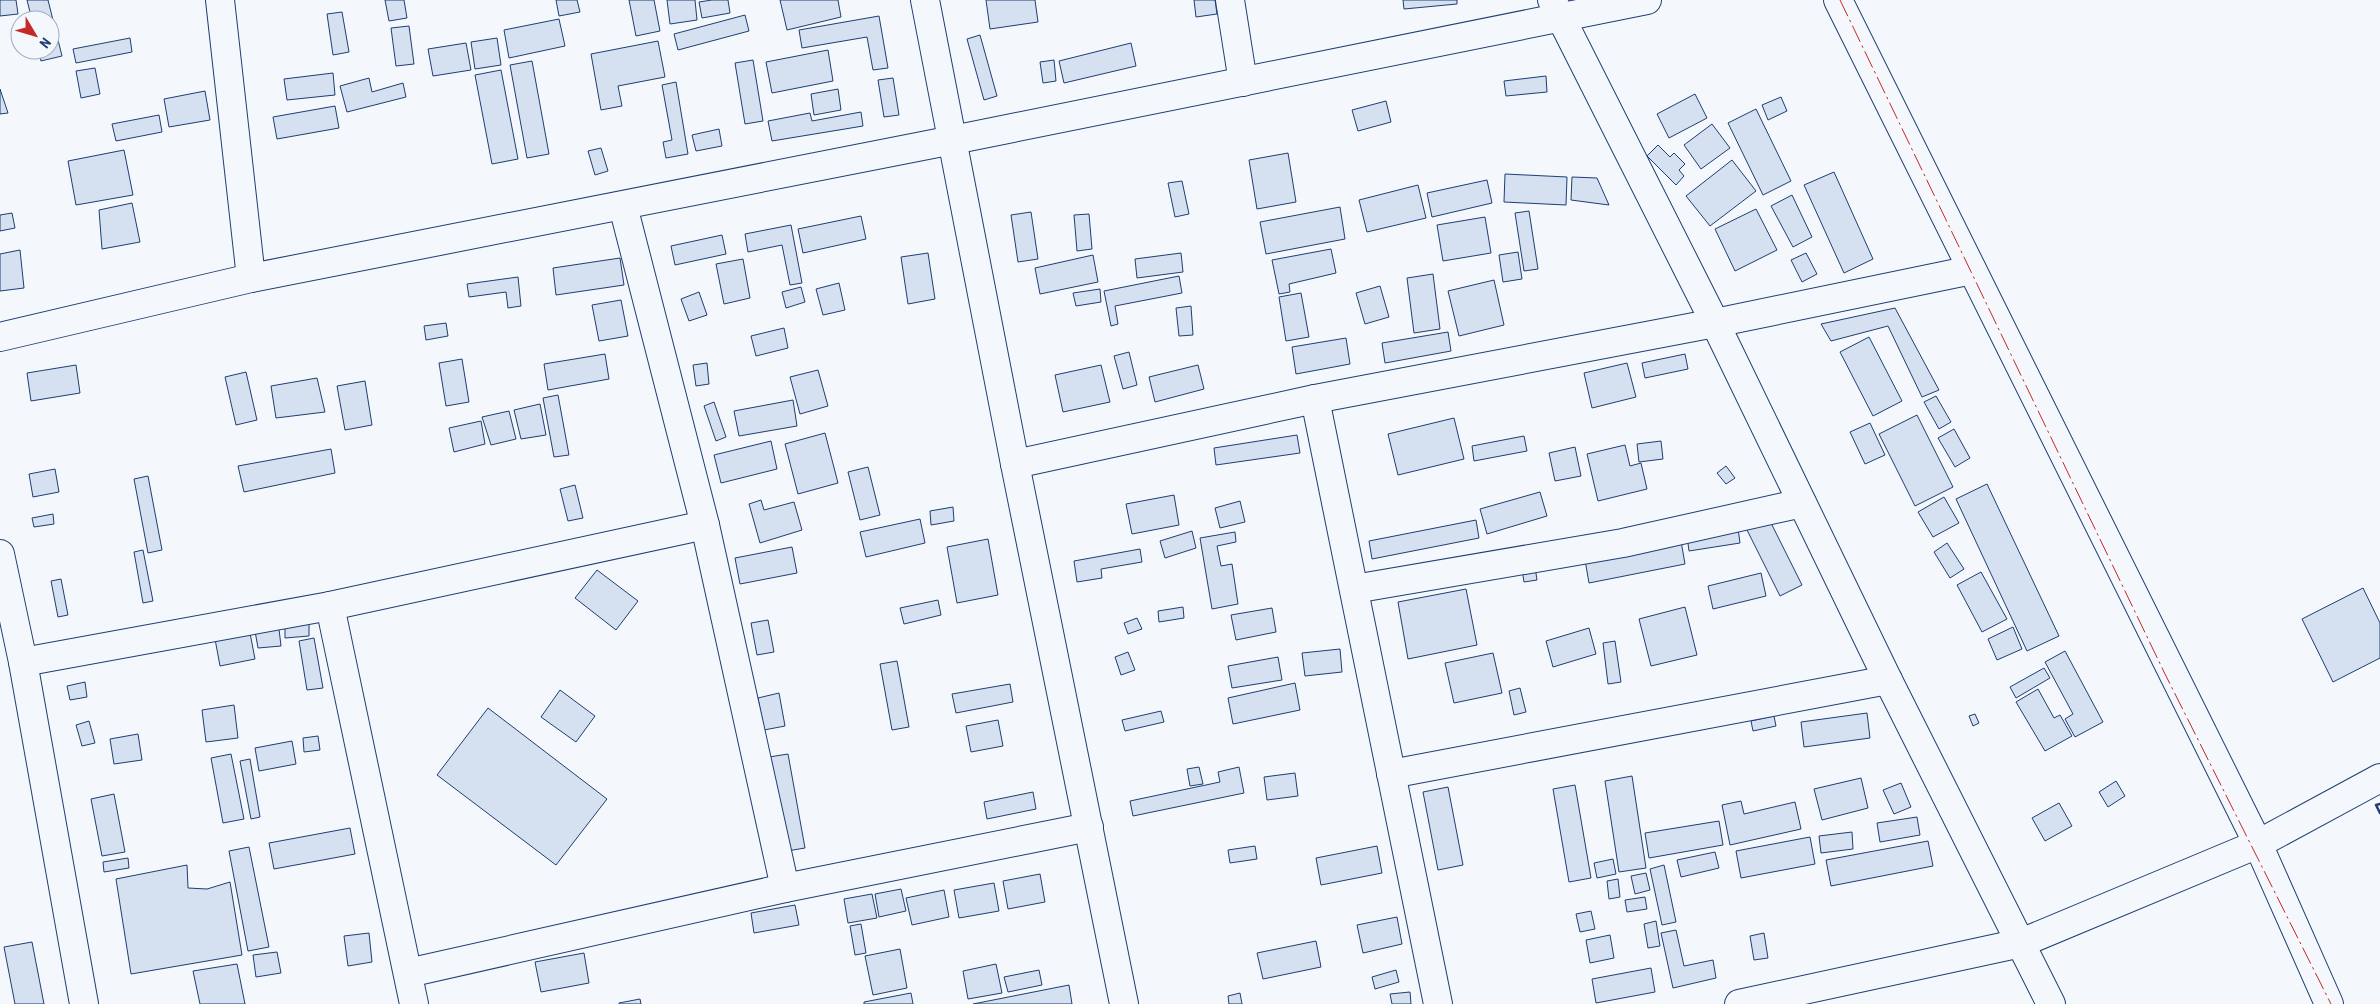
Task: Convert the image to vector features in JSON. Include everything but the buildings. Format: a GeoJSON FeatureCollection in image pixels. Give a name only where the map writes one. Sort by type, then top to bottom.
{"type":"FeatureCollection","features":[{"type":"Feature","properties":{"kind":"street"},"geometry":{"type":"LineString","coordinates":[[220,0],[251,278]]}},
{"type":"Feature","properties":{"kind":"street"},"geometry":{"type":"LineString","coordinates":[[925,0],[1015,464],[1124,1004]]}},
{"type":"Feature","properties":{"kind":"street"},"geometry":{"type":"LineString","coordinates":[[1230,0],[1243,82]]}},
{"type":"Feature","properties":{"kind":"street"},"geometry":{"type":"LineString","coordinates":[[0,337],[251,278],[1243,82],[1556,9],[1647,0]]}},
{"type":"Feature","properties":{"kind":"street"},"geometry":{"type":"LineString","coordinates":[[1838,0],[2258,844],[2329,1004]]}},
{"type":"Feature","properties":{"kind":"street"},"geometry":{"type":"LineString","coordinates":[[1556,9],[1715,323],[1888,680],[2051,1004]]}},
{"type":"Feature","properties":{"kind":"street"},"geometry":{"type":"LineString","coordinates":[[623,206],[705,525],[785,888]]}},
{"type":"Feature","properties":{"kind":"street"},"geometry":{"type":"LineString","coordinates":[[1015,464],[1315,398],[1715,323],[1972,270]]}},
{"type":"Feature","properties":{"kind":"street"},"geometry":{"type":"LineString","coordinates":[[1315,398],[1438,1004]]}},
{"type":"Feature","properties":{"kind":"street"},"geometry":{"type":"LineString","coordinates":[[1354,589],[1623,543],[1802,503]]}},
{"type":"Feature","properties":{"kind":"street"},"geometry":{"type":"LineString","coordinates":[[23,662],[330,606],[705,525]]}},
{"type":"Feature","properties":{"kind":"street"},"geometry":{"type":"LineString","coordinates":[[0,554],[23,662],[84,1004]]}},
{"type":"Feature","properties":{"kind":"street"},"geometry":{"type":"LineString","coordinates":[[330,606],[414,1004]]}},
{"type":"Feature","properties":{"kind":"street"},"geometry":{"type":"LineString","coordinates":[[1391,774],[1888,680]]}},
{"type":"Feature","properties":{"kind":"street"},"geometry":{"type":"LineString","coordinates":[[1738,1004],[2021,943],[2258,844],[2380,778]]}},
{"type":"Feature","properties":{"kind":"street"},"geometry":{"type":"LineString","coordinates":[[408,973],[785,888],[1089,827]]}},
{"type":"Feature","properties":{"kind":"wall"},"geometry":{"type":"LineString","coordinates":[[2380,804],[2376,805],[2380,813]]}},
{"type":"Feature","properties":{"kind":"power"},"geometry":{"type":"LineString","coordinates":[[1840,0],[2165,674],[2331,1004]]}}]}
